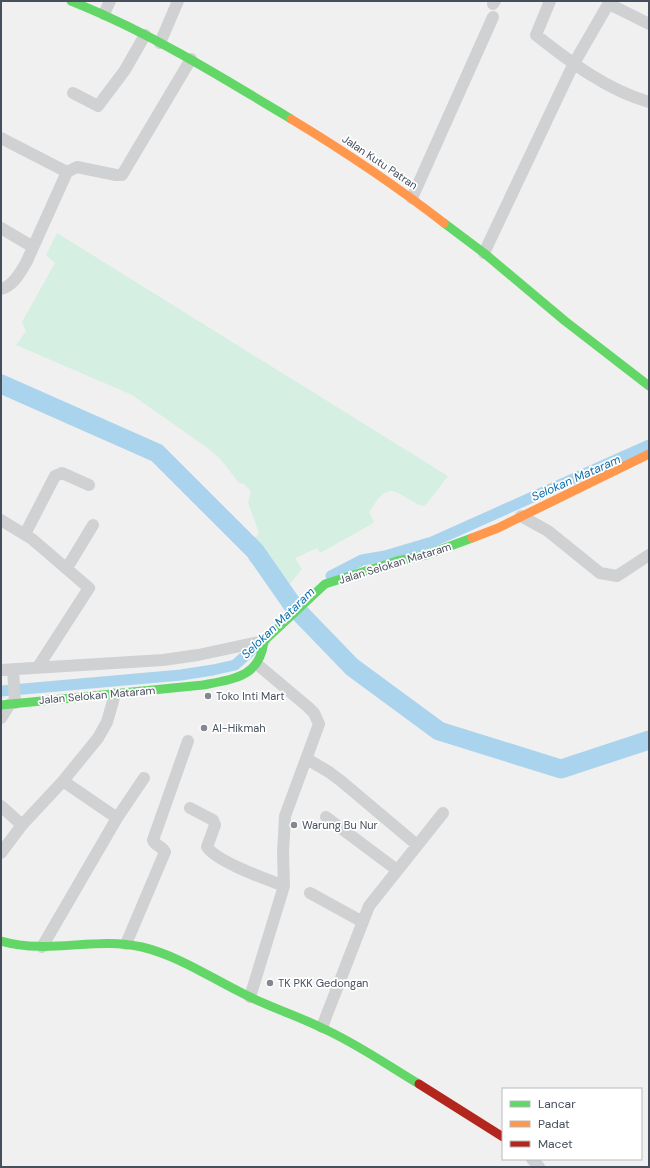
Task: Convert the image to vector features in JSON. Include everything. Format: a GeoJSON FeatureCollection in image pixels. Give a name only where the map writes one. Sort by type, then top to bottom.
{"type":"FeatureCollection","features":[{"type":"Feature","properties":{"kind":"street","name":"Jalan Kutu Patran"},"geometry":{"type":"LineString","coordinates":[[71,1],[104,14],[191,59],[331,144],[412,198],[484,253],[565,321],[647,380]]}},
{"type":"Feature","properties":{"kind":"street"},"geometry":{"type":"LineString","coordinates":[[104,14],[110,1]]}},
{"type":"Feature","properties":{"kind":"street"},"geometry":{"type":"LineString","coordinates":[[160,43],[178,1]]}},
{"type":"Feature","properties":{"kind":"street"},"geometry":{"type":"LineString","coordinates":[[550,1],[536,35],[573,65],[634,98],[649,102]]}},
{"type":"Feature","properties":{"kind":"street"},"geometry":{"type":"LineString","coordinates":[[484,253],[573,65],[610,3],[649,24]]}},
{"type":"Feature","properties":{"kind":"street"},"geometry":{"type":"LineString","coordinates":[[412,198],[493,17]]}},
{"type":"Feature","properties":{"kind":"street"},"geometry":{"type":"LineString","coordinates":[[73,93],[98,106],[124,70],[145,35]]}},
{"type":"Feature","properties":{"kind":"street"},"geometry":{"type":"LineString","coordinates":[[1,289],[6,288],[19,275],[67,172],[77,167],[122,175],[191,59]]}},
{"type":"Feature","properties":{"kind":"street"},"geometry":{"type":"LineString","coordinates":[[1,138],[67,172]]}},
{"type":"Feature","properties":{"kind":"street"},"geometry":{"type":"LineString","coordinates":[[1,228],[33,247]]}},
{"type":"Feature","properties":{"kind":"street","name":"Jalan Selokan Mataram"},"geometry":{"type":"LineString","coordinates":[[10,702],[204,685],[232,679],[258,665],[266,642],[325,584],[397,561],[426,555],[498,528],[649,454]]}},
{"type":"Feature","properties":{"kind":"street"},"geometry":{"type":"LineString","coordinates":[[25,534],[55,476],[62,473],[89,485]]}},
{"type":"Feature","properties":{"kind":"street"},"geometry":{"type":"LineString","coordinates":[[521,516],[548,531],[600,573],[616,576],[649,555]]}},
{"type":"Feature","properties":{"kind":"street"},"geometry":{"type":"LineString","coordinates":[[1,520],[25,534],[89,588],[38,667]]}},
{"type":"Feature","properties":{"kind":"street"},"geometry":{"type":"LineString","coordinates":[[67,568],[93,525]]}},
{"type":"Feature","properties":{"kind":"street"},"geometry":{"type":"LineString","coordinates":[[1,670],[13,672],[38,667],[163,660],[266,642]]}},
{"type":"Feature","properties":{"kind":"street"},"geometry":{"type":"LineString","coordinates":[[250,998],[284,886],[283,853],[285,816],[319,724],[314,713],[258,665]]}},
{"type":"Feature","properties":{"kind":"street"},"geometry":{"type":"LineString","coordinates":[[1,718],[10,702],[13,672]]}},
{"type":"Feature","properties":{"kind":"street"},"geometry":{"type":"LineString","coordinates":[[1,853],[22,825],[63,781],[98,738],[107,722],[115,694]]}},
{"type":"Feature","properties":{"kind":"street"},"geometry":{"type":"LineString","coordinates":[[126,944],[165,852],[163,848],[154,843],[153,840],[188,741]]}},
{"type":"Feature","properties":{"kind":"street"},"geometry":{"type":"LineString","coordinates":[[307,759],[341,781],[416,845]]}},
{"type":"Feature","properties":{"kind":"street"},"geometry":{"type":"LineString","coordinates":[[42,947],[117,818],[144,778]]}},
{"type":"Feature","properties":{"kind":"street"},"geometry":{"type":"LineString","coordinates":[[63,781],[117,818]]}},
{"type":"Feature","properties":{"kind":"street"},"geometry":{"type":"LineString","coordinates":[[1,806],[22,825]]}},
{"type":"Feature","properties":{"kind":"street"},"geometry":{"type":"LineString","coordinates":[[190,808],[213,820],[214,825],[207,847],[209,851],[230,864],[284,886]]}},
{"type":"Feature","properties":{"kind":"street"},"geometry":{"type":"LineString","coordinates":[[322,1027],[361,921],[369,906],[416,845],[443,813]]}},
{"type":"Feature","properties":{"kind":"street"},"geometry":{"type":"LineString","coordinates":[[326,817],[397,870]]}},
{"type":"Feature","properties":{"kind":"street"},"geometry":{"type":"LineString","coordinates":[[310,893],[361,921]]}},
{"type":"Feature","properties":{"kind":"street"},"geometry":{"type":"LineString","coordinates":[[1,940],[21,947],[126,944],[159,952],[250,998],[322,1027],[411,1079],[502,1135]]}},
{"type":"Feature","properties":{"kind":"green space"},"geometry":{"type":"Polygon","coordinates":[[[57,233],[448,476],[425,506],[419,505],[396,492],[387,492],[377,500],[369,512],[374,522],[320,553],[317,548],[295,558],[302,569],[286,589],[283,590],[271,585],[259,569],[249,561],[246,546],[259,533],[248,503],[251,491],[244,484],[239,483],[221,460],[209,449],[132,395],[16,345],[26,331],[22,322],[55,263],[46,255],[57,233]]]}},
{"type":"Feature","properties":{"kind":"waterway"},"geometry":{"type":"LineString","coordinates":[[1,384],[157,453],[255,551],[294,607],[352,667],[439,731],[561,769],[649,740]]}},
{"type":"Feature","properties":{"kind":"waterway","name":"Selokan Mataram"},"geometry":{"type":"LineString","coordinates":[[331,576],[362,560],[385,556],[432,542],[649,445]]}},
{"type":"Feature","properties":{"kind":"waterway","name":"Selokan Mataram"},"geometry":{"type":"LineString","coordinates":[[1,691],[181,675],[213,670],[235,665],[263,640]]}},
{"type":"Feature","properties":{"kind":"traffic: fast"},"geometry":{"type":"LineString","coordinates":[[71,1],[128,26],[184,56],[291,119]]}},
{"type":"Feature","properties":{"kind":"traffic: fast"},"geometry":{"type":"LineString","coordinates":[[444,223],[484,253],[565,321],[649,386]]}},
{"type":"Feature","properties":{"kind":"traffic: fast"},"geometry":{"type":"LineString","coordinates":[[1,705],[203,685],[235,678],[251,669],[262,653],[264,641],[325,584],[397,561],[426,555],[472,538]]}},
{"type":"Feature","properties":{"kind":"traffic: fast"},"geometry":{"type":"LineString","coordinates":[[1,941],[19,945],[37,946],[107,943],[124,944],[156,951],[182,962],[253,999],[335,1034],[419,1084]]}},
{"type":"Feature","properties":{"kind":"traffic: slow"},"geometry":{"type":"LineString","coordinates":[[291,119],[369,169],[444,223]]}},
{"type":"Feature","properties":{"kind":"traffic: slow"},"geometry":{"type":"LineString","coordinates":[[472,538],[498,528],[649,454]]}},
{"type":"Feature","properties":{"kind":"traffic: jam"},"geometry":{"type":"LineString","coordinates":[[419,1084],[502,1136]]}},
{"type":"Feature","properties":{"kind":"place","name":"Toko Inti Mart"},"geometry":{"type":"Point","coordinates":[208,696]}},
{"type":"Feature","properties":{"kind":"place","name":"Al-Hikmah"},"geometry":{"type":"Point","coordinates":[204,728]}},
{"type":"Feature","properties":{"kind":"place","name":"Warung Bu Nur"},"geometry":{"type":"Point","coordinates":[294,825]}},
{"type":"Feature","properties":{"kind":"place","name":"TK PKK Gedongan"},"geometry":{"type":"Point","coordinates":[270,983]}}]}
